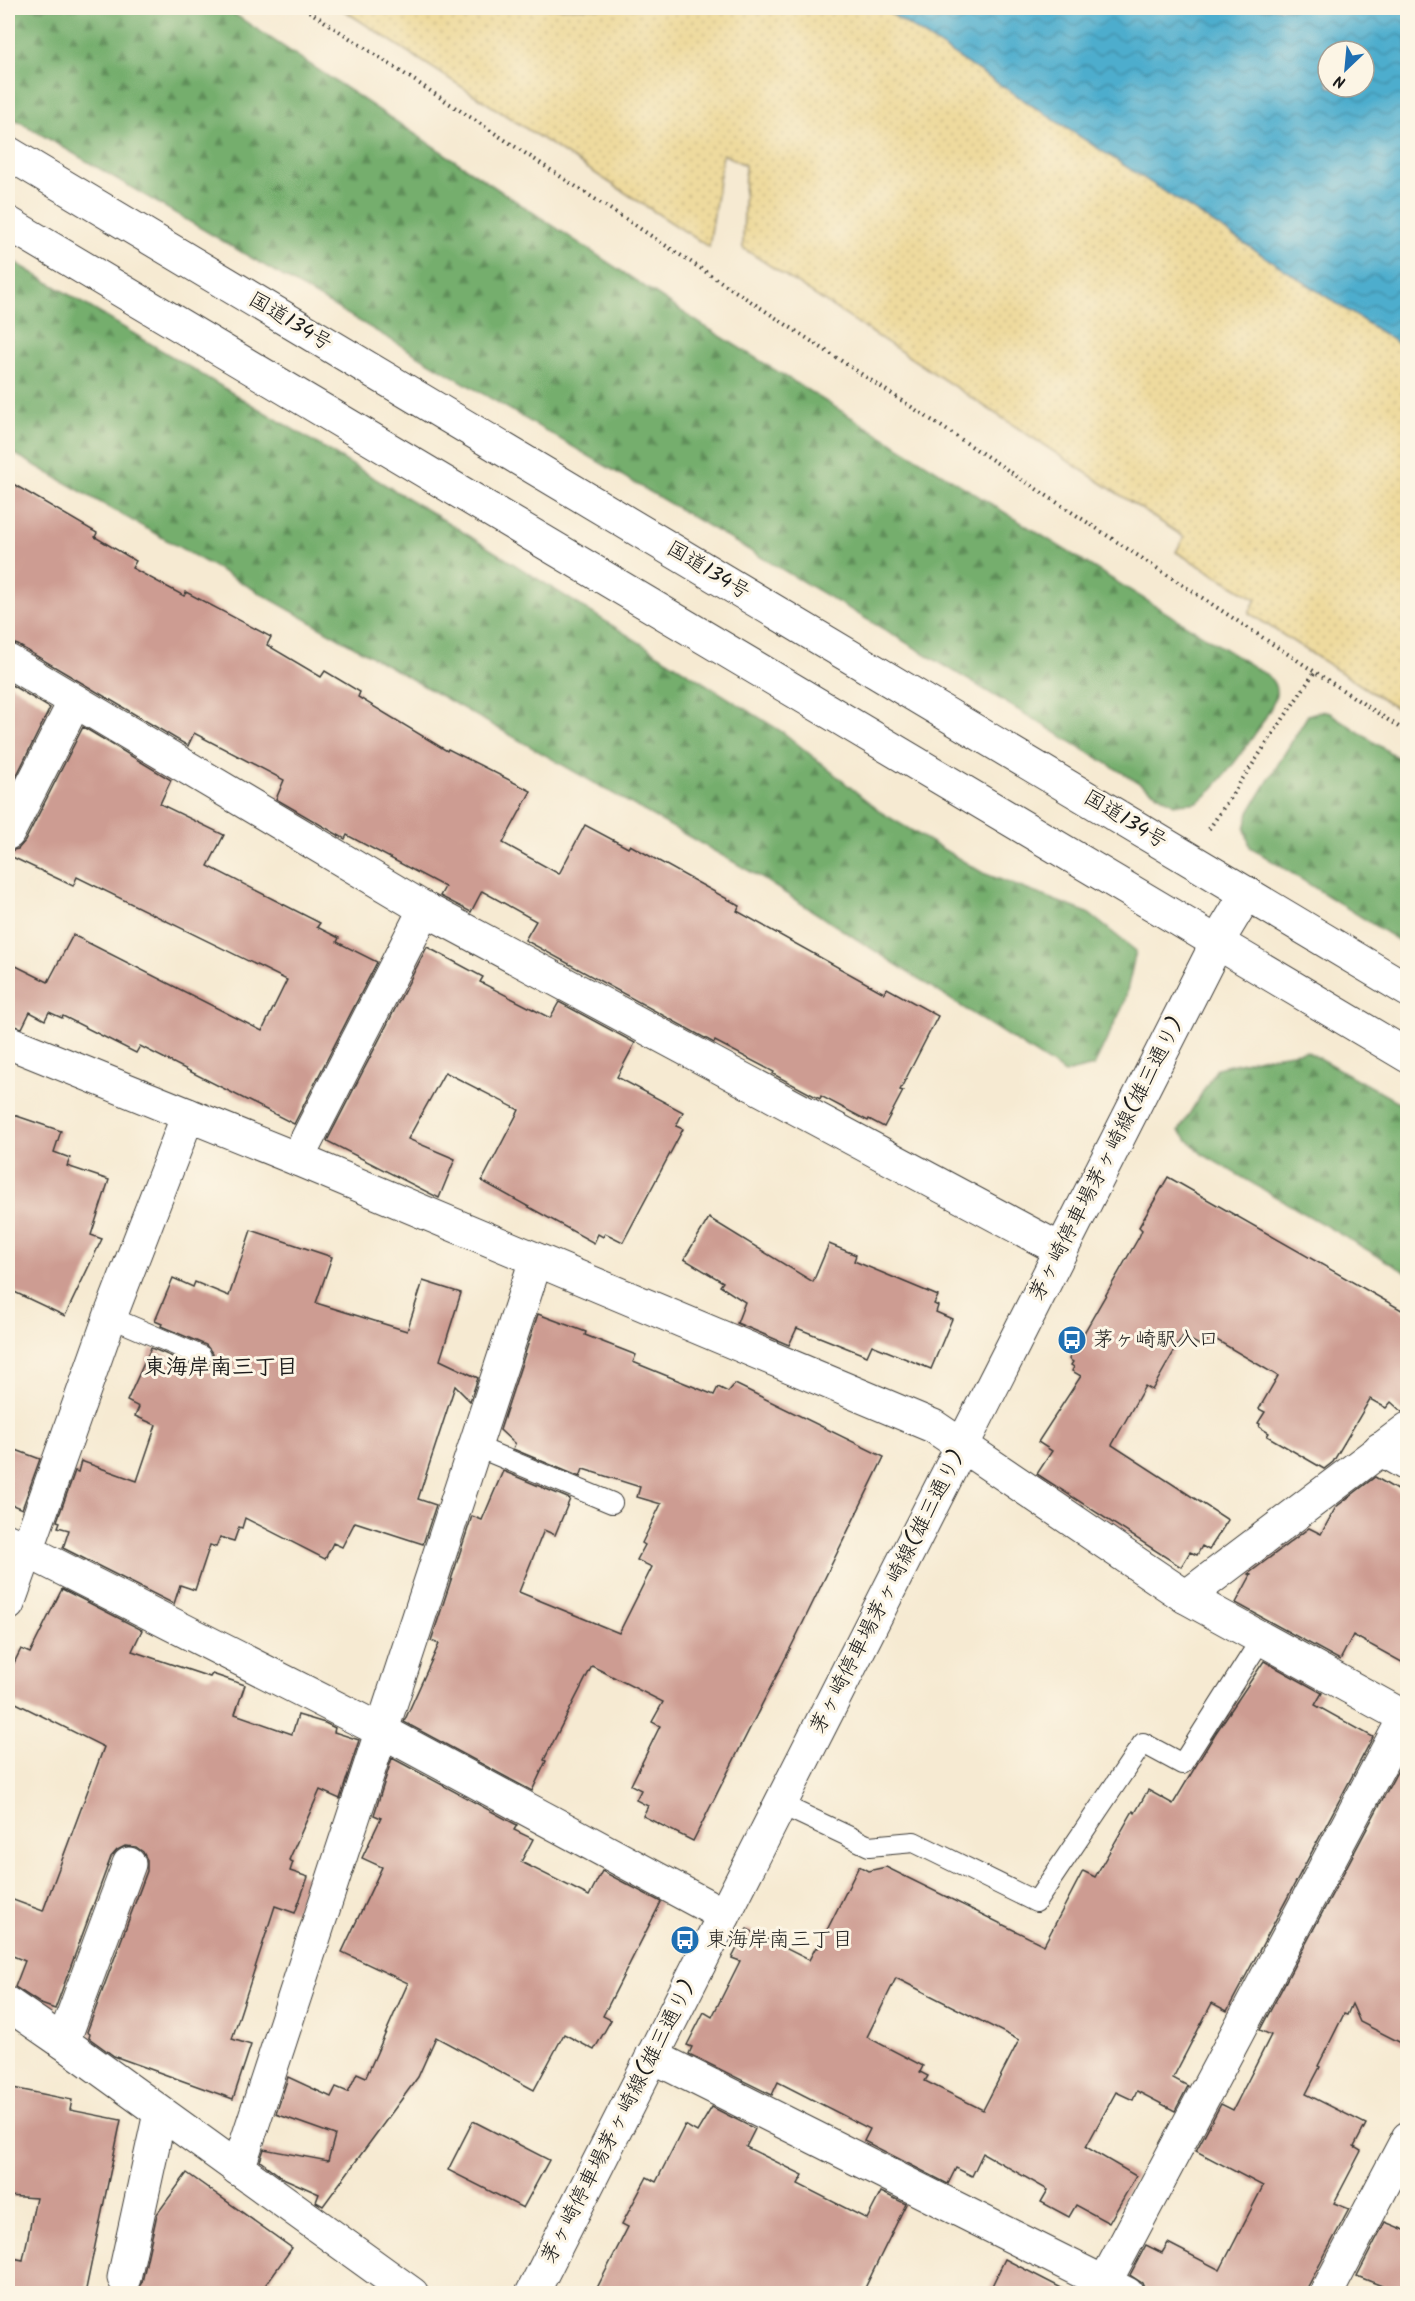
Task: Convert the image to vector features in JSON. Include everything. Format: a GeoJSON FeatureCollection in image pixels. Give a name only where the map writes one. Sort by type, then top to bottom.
{"type":"FeatureCollection","features":[{"type":"Feature","properties":{"kind":"main road","name":"国道134号"},"geometry":{"type":"LineString","coordinates":[[8,153],[1407,990]]}},
{"type":"Feature","properties":{"kind":"main road"},"geometry":{"type":"LineString","coordinates":[[8,223],[1218,941],[1407,1056]]}},
{"type":"Feature","properties":{"kind":"main road"},"geometry":{"type":"LineString","coordinates":[[8,661],[425,909],[1061,1250]]}},
{"type":"Feature","properties":{"kind":"main road"},"geometry":{"type":"LineString","coordinates":[[8,833],[75,701]]}},
{"type":"Feature","properties":{"kind":"main road","name":"茅ヶ崎停車場茅ヶ崎線(雄三通り)"},"geometry":{"type":"LineString","coordinates":[[532,2294],[1218,941],[1247,893]]}},
{"type":"Feature","properties":{"kind":"main road"},"geometry":{"type":"LineString","coordinates":[[297,1159],[425,909]]}},
{"type":"Feature","properties":{"kind":"main road"},"geometry":{"type":"LineString","coordinates":[[8,1042],[297,1159],[933,1426],[1186,1597],[1406,1718],[1116,2288],[652,2056]]}},
{"type":"Feature","properties":{"kind":"main road"},"geometry":{"type":"LineString","coordinates":[[8,1604],[17,1546],[110,1317],[188,1114]]}},
{"type":"Feature","properties":{"kind":"main road"},"geometry":{"type":"LineString","coordinates":[[238,2169],[536,1260]]}},
{"type":"Feature","properties":{"kind":"main road"},"geometry":{"type":"LineString","coordinates":[[1186,1597],[1394,1457],[1407,1429]]}},
{"type":"Feature","properties":{"kind":"main road"},"geometry":{"type":"LineString","coordinates":[[17,1546],[382,1731],[724,1914]]}},
{"type":"Feature","properties":{"kind":"main road"},"geometry":{"type":"LineString","coordinates":[[63,2042],[129,1864]]}},
{"type":"Feature","properties":{"kind":"main road"},"geometry":{"type":"LineString","coordinates":[[8,2004],[412,2294]]}},
{"type":"Feature","properties":{"kind":"main road"},"geometry":{"type":"LineString","coordinates":[[124,2278],[160,2113]]}},
{"type":"Feature","properties":{"kind":"main road"},"geometry":{"type":"LineString","coordinates":[[1326,2294],[1400,2171],[1407,2138]]}},
{"type":"Feature","properties":{"kind":"lane"},"geometry":{"type":"LineString","coordinates":[[110,1317],[201,1356]]}},
{"type":"Feature","properties":{"kind":"lane"},"geometry":{"type":"LineString","coordinates":[[475,1446],[612,1503]]}},
{"type":"Feature","properties":{"kind":"lane"},"geometry":{"type":"LineString","coordinates":[[780,1804],[869,1846],[914,1842],[1036,1902],[1143,1743],[1182,1764],[1262,1638]]}},
{"type":"Feature","properties":{"kind":"path"},"geometry":{"type":"LineString","coordinates":[[304,8],[1407,733]]}},
{"type":"Feature","properties":{"kind":"path"},"geometry":{"type":"LineString","coordinates":[[1207,832],[1314,673]]}},
{"type":"Feature","properties":{"kind":"green space"},"geometry":{"type":"Polygon","coordinates":[[[8,8],[225,8],[704,326],[1267,675],[1276,688],[1273,704],[1255,734],[1216,785],[1195,803],[1174,804],[897,637],[8,115],[8,8]]]}},
{"type":"Feature","properties":{"kind":"green space"},"geometry":{"type":"Polygon","coordinates":[[[8,258],[447,522],[784,733],[882,813],[983,873],[1088,913],[1136,951],[1124,1004],[1094,1066],[1065,1073],[760,877],[8,450],[8,258]]]}},
{"type":"Feature","properties":{"kind":"green space"},"geometry":{"type":"Polygon","coordinates":[[[1321,711],[1330,713],[1407,764],[1407,946],[1250,847],[1245,829],[1249,812],[1308,715],[1321,711]]]}},
{"type":"Feature","properties":{"kind":"green space"},"geometry":{"type":"Polygon","coordinates":[[[1306,1051],[1407,1107],[1407,1273],[1202,1154],[1179,1131],[1217,1068],[1306,1051]]]}},
{"type":"Feature","properties":{"kind":"sand"},"geometry":{"type":"Polygon","coordinates":[[[340,8],[882,8],[1407,349],[1407,715],[1249,613],[1256,599],[1176,552],[1184,537],[743,248],[745,165],[723,154],[709,247],[340,8]]]}},
{"type":"Feature","properties":{"kind":"water"},"geometry":{"type":"Polygon","coordinates":[[[882,8],[1407,8],[1407,349],[882,8]]]}},
{"type":"Feature","properties":{"kind":"building"},"geometry":{"type":"Polygon","coordinates":[[[8,481],[97,533],[95,537],[136,561],[132,568],[184,596],[186,592],[271,637],[267,645],[321,677],[325,671],[360,692],[358,697],[447,751],[448,749],[531,791],[503,843],[559,874],[585,825],[628,848],[630,845],[740,906],[737,911],[884,993],[887,988],[938,1016],[884,1127],[821,1096],[820,1099],[773,1074],[774,1072],[715,1041],[714,1043],[525,940],[536,921],[482,891],[471,912],[440,896],[445,887],[347,835],[345,839],[276,799],[284,780],[194,733],[188,746],[18,645],[8,642],[8,481]]]}},
{"type":"Feature","properties":{"kind":"building"},"geometry":{"type":"Polygon","coordinates":[[[8,683],[50,708],[8,793],[8,683]]]}},
{"type":"Feature","properties":{"kind":"building"},"geometry":{"type":"Polygon","coordinates":[[[83,727],[171,780],[160,804],[224,835],[208,866],[320,923],[317,927],[339,938],[337,942],[377,962],[294,1124],[140,1046],[136,1053],[63,1016],[62,1018],[49,1012],[45,1020],[30,1012],[22,1028],[8,1024],[8,962],[48,982],[73,935],[262,1031],[287,980],[77,877],[73,886],[8,855],[8,851],[18,849],[25,841],[83,727]]]}},
{"type":"Feature","properties":{"kind":"building"},"geometry":{"type":"Polygon","coordinates":[[[427,947],[483,977],[480,982],[550,1018],[559,1002],[635,1043],[617,1077],[683,1112],[676,1126],[683,1129],[623,1242],[605,1233],[603,1237],[598,1234],[594,1243],[482,1181],[519,1110],[445,1072],[408,1139],[455,1159],[439,1198],[327,1141],[427,947]]]}},
{"type":"Feature","properties":{"kind":"building"},"geometry":{"type":"Polygon","coordinates":[[[8,1113],[61,1131],[54,1152],[70,1158],[67,1166],[109,1180],[91,1235],[102,1239],[65,1316],[8,1289],[8,1113]]]}},
{"type":"Feature","properties":{"kind":"building"},"geometry":{"type":"Polygon","coordinates":[[[1168,1177],[1407,1313],[1407,1411],[1402,1412],[1391,1402],[1386,1408],[1370,1399],[1333,1462],[1324,1469],[1267,1436],[1269,1433],[1259,1427],[1258,1423],[1265,1412],[1259,1409],[1278,1376],[1210,1336],[1203,1347],[1183,1336],[1152,1390],[1145,1386],[1112,1445],[1228,1520],[1209,1550],[1202,1546],[1197,1555],[1190,1552],[1181,1567],[1037,1474],[1052,1451],[1038,1442],[1081,1376],[1072,1371],[1073,1362],[1069,1359],[1139,1237],[1142,1230],[1139,1227],[1168,1177]]]}},
{"type":"Feature","properties":{"kind":"building"},"geometry":{"type":"Polygon","coordinates":[[[709,1218],[813,1282],[829,1244],[856,1255],[854,1261],[938,1296],[934,1304],[938,1306],[936,1312],[952,1319],[931,1369],[872,1345],[867,1356],[797,1328],[789,1345],[737,1323],[745,1302],[720,1286],[723,1282],[684,1259],[709,1218]]]}},
{"type":"Feature","properties":{"kind":"building"},"geometry":{"type":"Polygon","coordinates":[[[251,1230],[332,1257],[316,1303],[407,1331],[423,1281],[461,1293],[440,1360],[478,1378],[470,1401],[455,1386],[418,1499],[436,1505],[423,1544],[355,1522],[342,1547],[333,1543],[325,1559],[245,1518],[234,1541],[220,1537],[216,1547],[210,1545],[195,1590],[180,1585],[174,1604],[63,1548],[69,1530],[58,1527],[60,1522],[57,1521],[75,1471],[78,1472],[81,1461],[137,1481],[156,1425],[135,1416],[139,1407],[127,1401],[151,1348],[197,1367],[208,1366],[212,1360],[213,1354],[206,1345],[161,1326],[162,1324],[155,1321],[173,1278],[193,1287],[195,1282],[229,1296],[251,1230]]]}},
{"type":"Feature","properties":{"kind":"building"},"geometry":{"type":"Polygon","coordinates":[[[538,1314],[586,1332],[585,1335],[636,1355],[633,1362],[714,1395],[718,1387],[728,1392],[735,1384],[884,1457],[693,1841],[643,1816],[648,1806],[636,1800],[641,1790],[631,1785],[660,1726],[652,1722],[663,1702],[592,1666],[544,1760],[546,1761],[532,1791],[404,1722],[439,1644],[431,1641],[472,1516],[482,1520],[503,1471],[570,1499],[555,1535],[544,1530],[519,1592],[619,1633],[652,1567],[637,1560],[645,1545],[642,1543],[661,1504],[637,1497],[640,1487],[583,1469],[580,1477],[513,1449],[515,1444],[500,1430],[538,1314]]]}},
{"type":"Feature","properties":{"kind":"building"},"geometry":{"type":"Polygon","coordinates":[[[8,1447],[40,1459],[22,1509],[8,1503],[8,1447]]]}},
{"type":"Feature","properties":{"kind":"building"},"geometry":{"type":"Polygon","coordinates":[[[1375,1477],[1407,1496],[1407,1665],[1353,1635],[1340,1660],[1236,1603],[1251,1575],[1248,1574],[1309,1528],[1321,1534],[1336,1507],[1375,1477]]]}},
{"type":"Feature","properties":{"kind":"building"},"geometry":{"type":"Polygon","coordinates":[[[62,1589],[142,1630],[132,1651],[210,1677],[212,1674],[245,1685],[235,1714],[292,1734],[298,1715],[325,1723],[335,1728],[334,1732],[359,1740],[340,1799],[320,1790],[289,1860],[293,1862],[290,1871],[308,1877],[295,1913],[275,1906],[232,2039],[251,2045],[233,2099],[114,2056],[89,2038],[90,2034],[87,2032],[147,1871],[147,1860],[143,1852],[136,1847],[125,1846],[111,1857],[55,2009],[41,2004],[15,1987],[25,1961],[8,1954],[8,1898],[43,1911],[104,1747],[8,1699],[8,1675],[21,1649],[30,1653],[62,1589]]]}},
{"type":"Feature","properties":{"kind":"building"},"geometry":{"type":"Polygon","coordinates":[[[1264,1661],[1322,1693],[1315,1705],[1373,1737],[1227,2011],[1212,2003],[1173,2078],[1188,2086],[1175,2111],[1137,2091],[1133,2100],[1116,2092],[1086,2147],[1136,2176],[1109,2223],[1076,2205],[1069,2217],[1041,2202],[1048,2190],[983,2153],[972,2176],[956,2168],[948,2184],[864,2141],[870,2129],[778,2082],[772,2095],[689,2054],[692,2047],[687,2045],[704,2012],[712,2017],[740,1961],[732,1958],[747,1929],[809,1960],[816,1947],[818,1948],[859,1866],[868,1871],[886,1867],[1044,1945],[1083,1871],[1095,1877],[1133,1811],[1135,1813],[1148,1790],[1173,1804],[1215,1734],[1264,1661]],[[896,1978],[867,2037],[923,2066],[920,2072],[928,2076],[925,2081],[983,2110],[1019,2040],[896,1978]]]}},
{"type":"Feature","properties":{"kind":"building"},"geometry":{"type":"Polygon","coordinates":[[[1406,1755],[1407,2046],[1360,2022],[1352,2004],[1347,2015],[1344,2014],[1306,2094],[1366,2124],[1354,2147],[1361,2151],[1334,2203],[1349,2209],[1304,2294],[1155,2294],[1144,2288],[1142,2283],[1130,2275],[1146,2245],[1162,2253],[1168,2243],[1220,2270],[1263,2186],[1196,2151],[1221,2104],[1233,2110],[1271,2035],[1260,2030],[1406,1755]]]}},
{"type":"Feature","properties":{"kind":"building"},"geometry":{"type":"Polygon","coordinates":[[[392,1758],[517,1825],[514,1830],[533,1839],[521,1862],[589,1896],[602,1871],[661,1902],[603,2016],[611,2020],[594,2050],[564,2034],[534,2090],[436,2037],[418,2077],[323,2206],[316,2202],[319,2194],[283,2178],[260,2161],[264,2149],[328,2161],[335,2135],[276,2114],[288,2077],[331,2097],[336,2087],[348,2092],[357,2073],[366,2077],[408,1983],[342,1952],[382,1867],[362,1858],[381,1818],[374,1815],[392,1758]]]}},
{"type":"Feature","properties":{"kind":"building"},"geometry":{"type":"Polygon","coordinates":[[[8,2087],[72,2100],[70,2110],[121,2120],[85,2294],[8,2294],[8,2257],[23,2260],[36,2198],[8,2196],[8,2087]]]}},
{"type":"Feature","properties":{"kind":"building"},"geometry":{"type":"Polygon","coordinates":[[[712,2107],[755,2129],[746,2147],[803,2175],[798,2184],[867,2219],[881,2192],[906,2204],[862,2294],[594,2294],[628,2227],[622,2224],[647,2177],[656,2182],[685,2125],[697,2132],[712,2107]]]}},
{"type":"Feature","properties":{"kind":"building"},"geometry":{"type":"Polygon","coordinates":[[[473,2121],[549,2160],[523,2208],[448,2170],[473,2121]]]}},
{"type":"Feature","properties":{"kind":"building"},"geometry":{"type":"Polygon","coordinates":[[[187,2173],[292,2248],[259,2294],[136,2292],[142,2282],[157,2214],[187,2173]]]}},
{"type":"Feature","properties":{"kind":"building"},"geometry":{"type":"Polygon","coordinates":[[[1385,2222],[1407,2231],[1407,2294],[1357,2276],[1385,2222]]]}},
{"type":"Feature","properties":{"kind":"building"},"geometry":{"type":"Polygon","coordinates":[[[1005,2259],[1073,2294],[988,2294],[1005,2259]]]}},
{"type":"Feature","properties":{"kind":"place","name":"茅ヶ崎駅入口"},"geometry":{"type":"Point","coordinates":[1072,1340]}},
{"type":"Feature","properties":{"kind":"place","name":"東海岸南三丁目"},"geometry":{"type":"Point","coordinates":[685,1940]}},
{"type":"Feature","properties":{"kind":"district","name":"東海岸南三丁目"},"geometry":{"type":"Point","coordinates":[221,1368]}}]}
